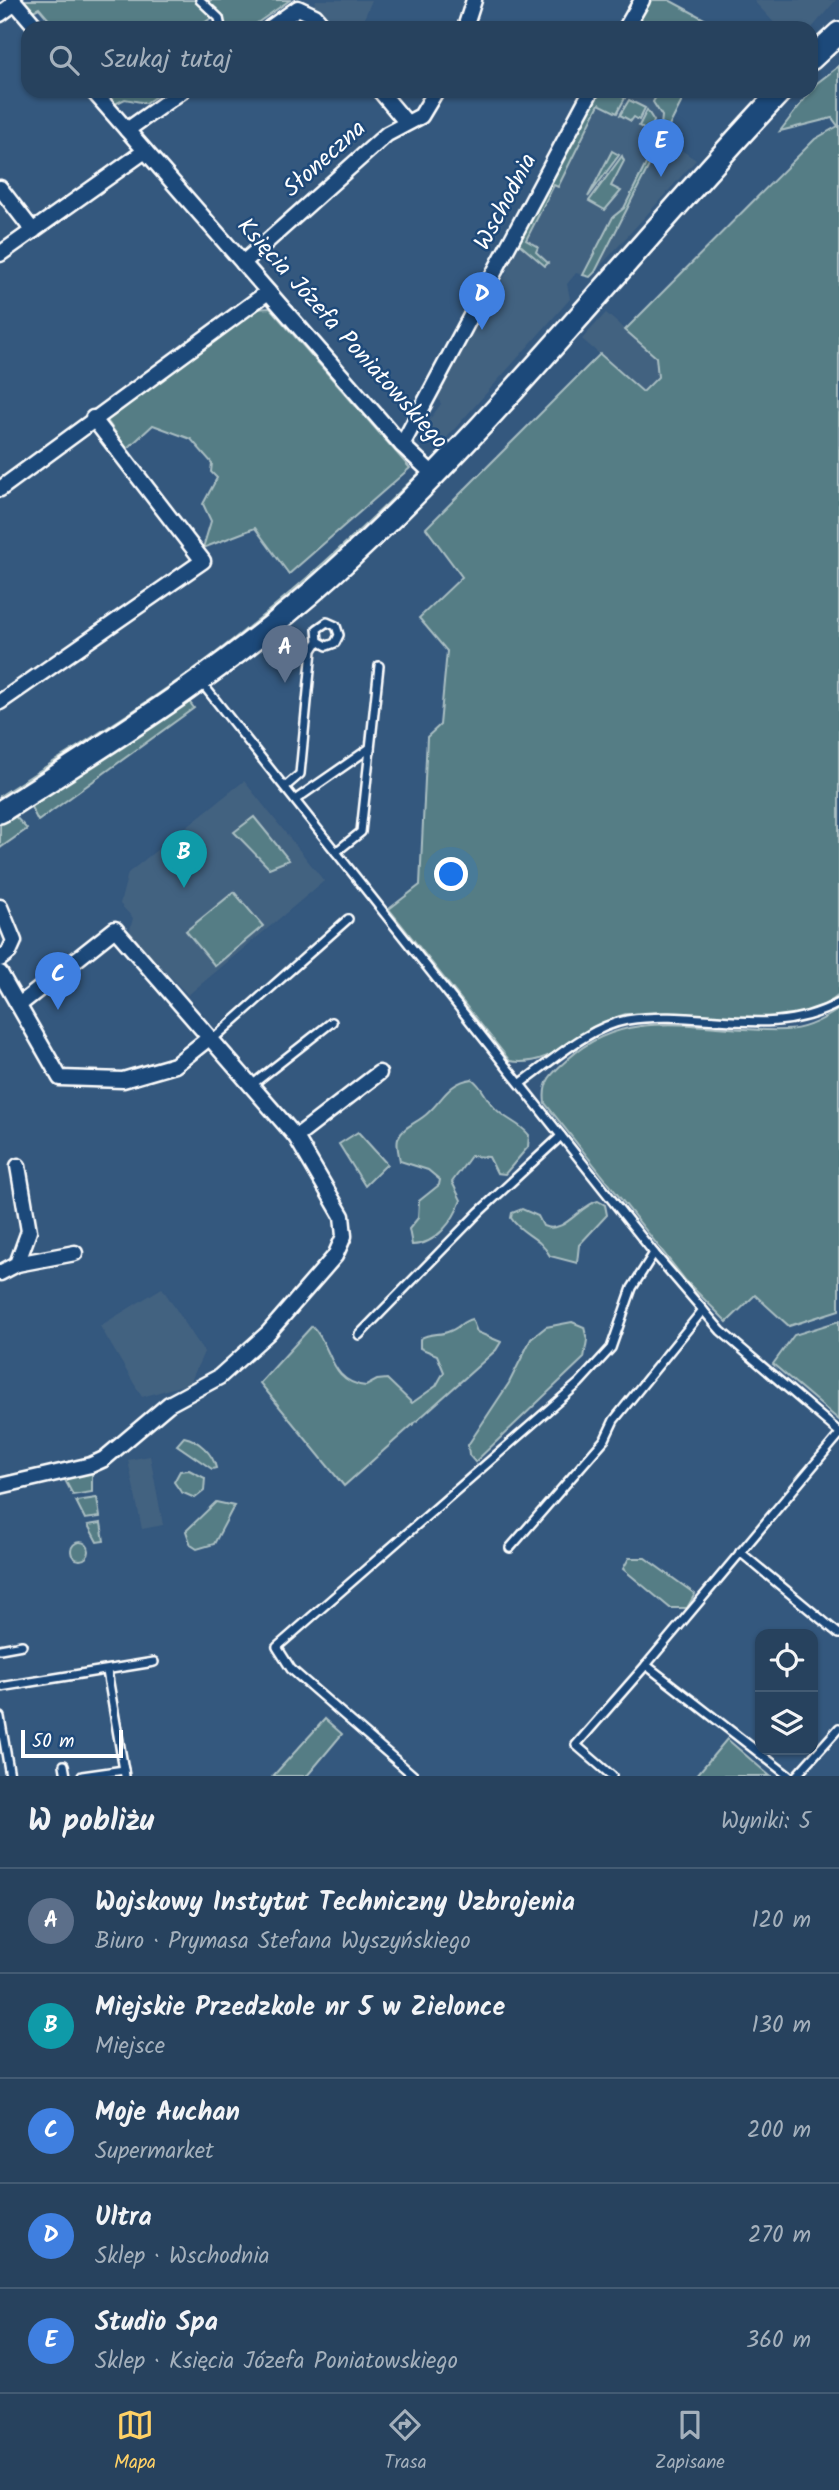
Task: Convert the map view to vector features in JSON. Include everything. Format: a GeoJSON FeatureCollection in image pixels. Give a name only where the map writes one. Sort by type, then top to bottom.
{"type":"FeatureCollection","features":[{"type":"Feature","properties":{"kind":"main road"},"geometry":{"type":"LineString","coordinates":[[818,52],[839,33]]}},
{"type":"Feature","properties":{"kind":"main road","name":"Księcia Józefa Poniatowskiego"},"geometry":{"type":"LineString","coordinates":[[434,475],[775,98]]}},
{"type":"Feature","properties":{"kind":"main road"},"geometry":{"type":"LineString","coordinates":[[0,813],[200,681],[331,575],[434,475]]}},
{"type":"Feature","properties":{"kind":"street"},"geometry":{"type":"LineString","coordinates":[[467,21],[474,0]]}},
{"type":"Feature","properties":{"kind":"street"},"geometry":{"type":"LineString","coordinates":[[630,21],[642,0]]}},
{"type":"Feature","properties":{"kind":"street"},"geometry":{"type":"LineString","coordinates":[[0,14],[14,1],[31,21]]}},
{"type":"Feature","properties":{"kind":"street"},"geometry":{"type":"LineString","coordinates":[[280,21],[298,8],[319,21]]}},
{"type":"Feature","properties":{"kind":"street","name":"Księcia Józefa Poniatowskiego"},"geometry":{"type":"LineString","coordinates":[[99,98],[402,446],[434,475]]}},
{"type":"Feature","properties":{"kind":"street"},"geometry":{"type":"LineString","coordinates":[[127,130],[172,98]]}},
{"type":"Feature","properties":{"kind":"street"},"geometry":{"type":"LineString","coordinates":[[386,98],[407,122]]}},
{"type":"Feature","properties":{"kind":"street","name":"Słoneczna"},"geometry":{"type":"LineString","coordinates":[[243,263],[387,134],[421,116],[432,98]]}},
{"type":"Feature","properties":{"kind":"street","name":"Wschodnia"},"geometry":{"type":"LineString","coordinates":[[402,446],[587,98]]}},
{"type":"Feature","properties":{"kind":"street"},"geometry":{"type":"LineString","coordinates":[[0,254],[145,151]]}},
{"type":"Feature","properties":{"kind":"street"},"geometry":{"type":"LineString","coordinates":[[0,188],[33,231]]}},
{"type":"Feature","properties":{"kind":"street"},"geometry":{"type":"LineString","coordinates":[[0,489],[93,418],[268,292]]}},
{"type":"Feature","properties":{"kind":"street"},"geometry":{"type":"LineString","coordinates":[[0,702],[203,561],[93,418]]}},
{"type":"Feature","properties":{"kind":"street"},"geometry":{"type":"LineString","coordinates":[[0,907],[14,941],[9,952],[0,959]]}},
{"type":"Feature","properties":{"kind":"street"},"geometry":{"type":"LineString","coordinates":[[0,1486],[91,1465],[104,1459],[170,1404],[219,1377],[304,1295],[340,1248],[344,1225],[311,1158],[296,1137],[253,1084],[115,929],[19,1005]]}},
{"type":"Feature","properties":{"kind":"street"},"geometry":{"type":"LineString","coordinates":[[0,973],[60,1078],[123,1080],[175,1065],[211,1039]]}},
{"type":"Feature","properties":{"kind":"street"},"geometry":{"type":"LineString","coordinates":[[296,1137],[379,1073]]}},
{"type":"Feature","properties":{"kind":"street"},"geometry":{"type":"LineString","coordinates":[[17,1264],[29,1231],[18,1166]]}},
{"type":"Feature","properties":{"kind":"street"},"geometry":{"type":"LineString","coordinates":[[0,1273],[17,1264],[75,1253]]}},
{"type":"Feature","properties":{"kind":"lane"},"geometry":{"type":"LineString","coordinates":[[200,0],[220,21]]}},
{"type":"Feature","properties":{"kind":"lane"},"geometry":{"type":"LineString","coordinates":[[285,787],[300,774],[312,650],[318,641]]}},
{"type":"Feature","properties":{"kind":"lane"},"geometry":{"type":"LineString","coordinates":[[336,852],[361,832],[379,666]]}},
{"type":"Feature","properties":{"kind":"lane"},"geometry":{"type":"LineString","coordinates":[[200,681],[654,1253],[721,1331],[839,1434],[576,1745],[612,1776]]}},
{"type":"Feature","properties":{"kind":"lane"},"geometry":{"type":"LineString","coordinates":[[295,800],[370,748]]}},
{"type":"Feature","properties":{"kind":"lane"},"geometry":{"type":"LineString","coordinates":[[211,1039],[348,919]]}},
{"type":"Feature","properties":{"kind":"lane"},"geometry":{"type":"LineString","coordinates":[[521,1083],[587,1037],[625,1020],[778,1023],[807,1017],[839,1003]]}},
{"type":"Feature","properties":{"kind":"lane"},"geometry":{"type":"LineString","coordinates":[[253,1084],[332,1022]]}},
{"type":"Feature","properties":{"kind":"lane"},"geometry":{"type":"LineString","coordinates":[[359,1335],[480,1212],[561,1136]]}},
{"type":"Feature","properties":{"kind":"lane"},"geometry":{"type":"LineString","coordinates":[[414,1776],[291,1669],[277,1647],[579,1383],[611,1348],[632,1288],[654,1253]]}},
{"type":"Feature","properties":{"kind":"lane"},"geometry":{"type":"LineString","coordinates":[[510,1548],[605,1439],[614,1420],[703,1310]]}},
{"type":"Feature","properties":{"kind":"lane"},"geometry":{"type":"LineString","coordinates":[[740,1552],[839,1634]]}},
{"type":"Feature","properties":{"kind":"lane"},"geometry":{"type":"LineString","coordinates":[[0,1649],[22,1645]]}},
{"type":"Feature","properties":{"kind":"lane"},"geometry":{"type":"LineString","coordinates":[[0,1687],[154,1662]]}},
{"type":"Feature","properties":{"kind":"lane"},"geometry":{"type":"LineString","coordinates":[[646,1665],[789,1776]]}},
{"type":"Feature","properties":{"kind":"lane"},"geometry":{"type":"LineString","coordinates":[[82,1776],[125,1773],[107,1671]]}},
{"type":"Feature","properties":{"kind":"lane"},"geometry":{"type":"LineString","coordinates":[[0,1717],[10,1776]]}},
{"type":"Feature","properties":{"kind":"lane"},"geometry":{"type":"LineString","coordinates":[[796,1776],[839,1728]]}},
{"type":"Feature","properties":{"kind":"lane"},"geometry":{"type":"LineString","coordinates":[[64,1765],[66,1776]]}},
{"type":"Feature","properties":{"kind":"shaded area"},"geometry":{"type":"Polygon","coordinates":[[[316,0],[372,0],[363,21],[329,21],[314,5],[316,0]]]}},
{"type":"Feature","properties":{"kind":"shaded area"},"geometry":{"type":"Polygon","coordinates":[[[753,0],[836,0],[818,21],[772,21],[753,0]]]}},
{"type":"Feature","properties":{"kind":"shaded area"},"geometry":{"type":"Polygon","coordinates":[[[595,98],[683,98],[662,137],[696,160],[590,277],[576,273],[567,284],[570,299],[441,444],[422,430],[441,404],[436,394],[507,272],[509,259],[595,98]]]}},
{"type":"Feature","properties":{"kind":"shaded area"},"geometry":{"type":"Polygon","coordinates":[[[606,313],[656,357],[658,377],[643,392],[582,339],[606,313]]]}},
{"type":"Feature","properties":{"kind":"shaded area"},"geometry":{"type":"Polygon","coordinates":[[[244,781],[324,881],[188,995],[132,937],[130,930],[133,918],[120,904],[128,873],[244,781]]]}},
{"type":"Feature","properties":{"kind":"shaded area"},"geometry":{"type":"Polygon","coordinates":[[[162,1288],[204,1352],[190,1383],[142,1397],[100,1326],[162,1288]]]}},
{"type":"Feature","properties":{"kind":"shaded area"},"geometry":{"type":"Polygon","coordinates":[[[150,1456],[163,1525],[142,1529],[128,1460],[150,1456]]]}},
{"type":"Feature","properties":{"kind":"green space"},"geometry":{"type":"Polygon","coordinates":[[[24,0],[290,0],[260,21],[224,21],[219,13],[207,21],[50,21],[39,8],[33,11],[24,0]]]}},
{"type":"Feature","properties":{"kind":"green space"},"geometry":{"type":"Polygon","coordinates":[[[651,0],[669,0],[708,21],[639,21],[651,0]]]}},
{"type":"Feature","properties":{"kind":"green space"},"geometry":{"type":"Polygon","coordinates":[[[839,66],[839,995],[819,1007],[795,1015],[767,1018],[626,1014],[596,1028],[555,1053],[526,1062],[510,1061],[389,909],[420,885],[427,737],[440,725],[447,651],[419,618],[462,577],[426,528],[600,354],[643,392],[658,377],[656,357],[625,330],[815,139],[838,126],[832,118],[780,131],[805,98],[818,98],[818,82],[839,66]]]}},
{"type":"Feature","properties":{"kind":"green space"},"geometry":{"type":"Polygon","coordinates":[[[109,98],[153,98],[146,103],[125,99],[115,104],[109,98]]]}},
{"type":"Feature","properties":{"kind":"green space"},"geometry":{"type":"Polygon","coordinates":[[[595,98],[625,98],[617,113],[599,104],[558,187],[554,185],[526,240],[538,247],[536,252],[548,263],[545,266],[518,243],[595,98]]]}},
{"type":"Feature","properties":{"kind":"green space"},"geometry":{"type":"Polygon","coordinates":[[[655,98],[683,98],[595,272],[590,277],[583,275],[613,217],[624,208],[660,136],[662,116],[653,102],[655,98]]]}},
{"type":"Feature","properties":{"kind":"green space"},"geometry":{"type":"Polygon","coordinates":[[[629,100],[645,108],[639,120],[634,117],[631,121],[620,115],[629,100]]]}},
{"type":"Feature","properties":{"kind":"green space"},"geometry":{"type":"Polygon","coordinates":[[[647,110],[654,121],[650,133],[639,126],[647,110]]]}},
{"type":"Feature","properties":{"kind":"green space"},"geometry":{"type":"Polygon","coordinates":[[[612,151],[619,155],[588,197],[612,151]]]}},
{"type":"Feature","properties":{"kind":"green space"},"geometry":{"type":"Polygon","coordinates":[[[622,156],[624,161],[611,186],[621,191],[605,210],[589,201],[622,156]]]}},
{"type":"Feature","properties":{"kind":"green space"},"geometry":{"type":"Polygon","coordinates":[[[270,308],[410,468],[289,574],[255,528],[203,548],[211,521],[203,504],[217,478],[211,472],[212,463],[191,439],[153,425],[127,449],[106,419],[254,309],[270,308]]]}},
{"type":"Feature","properties":{"kind":"green space"},"geometry":{"type":"Polygon","coordinates":[[[416,476],[414,483],[315,579],[219,657],[0,803],[0,796],[110,726],[217,652],[319,567],[416,476]]]}},
{"type":"Feature","properties":{"kind":"green space"},"geometry":{"type":"Polygon","coordinates":[[[188,700],[194,708],[38,821],[30,805],[188,700]]]}},
{"type":"Feature","properties":{"kind":"green space"},"geometry":{"type":"Polygon","coordinates":[[[14,815],[27,829],[0,848],[0,822],[14,815]]]}},
{"type":"Feature","properties":{"kind":"green space"},"geometry":{"type":"Polygon","coordinates":[[[254,817],[289,860],[269,868],[234,832],[254,817]]]}},
{"type":"Feature","properties":{"kind":"green space"},"geometry":{"type":"Polygon","coordinates":[[[234,892],[263,926],[215,966],[186,931],[234,892]]]}},
{"type":"Feature","properties":{"kind":"green space"},"geometry":{"type":"Polygon","coordinates":[[[839,1009],[839,1310],[789,1326],[755,1295],[727,1322],[686,1281],[545,1103],[547,1083],[568,1059],[592,1042],[617,1031],[671,1024],[792,1030],[814,1024],[839,1009]]]}},
{"type":"Feature","properties":{"kind":"green space"},"geometry":{"type":"Polygon","coordinates":[[[472,1079],[497,1110],[529,1135],[528,1147],[505,1174],[497,1173],[489,1157],[471,1156],[452,1182],[461,1200],[454,1215],[443,1230],[429,1241],[412,1245],[409,1229],[418,1218],[419,1201],[439,1185],[440,1180],[428,1170],[400,1161],[398,1139],[456,1084],[472,1079]]]}},
{"type":"Feature","properties":{"kind":"green space"},"geometry":{"type":"Polygon","coordinates":[[[358,1132],[387,1164],[365,1186],[339,1144],[358,1132]]]}},
{"type":"Feature","properties":{"kind":"green space"},"geometry":{"type":"Polygon","coordinates":[[[598,1201],[605,1205],[607,1215],[579,1245],[577,1263],[550,1256],[541,1244],[511,1218],[512,1213],[522,1209],[538,1216],[543,1226],[558,1227],[598,1201]]]}},
{"type":"Feature","properties":{"kind":"green space"},"geometry":{"type":"Polygon","coordinates":[[[472,1319],[477,1332],[501,1342],[496,1350],[344,1486],[260,1383],[312,1326],[344,1378],[366,1386],[377,1380],[387,1379],[412,1403],[436,1386],[444,1372],[437,1355],[420,1348],[420,1339],[446,1332],[472,1319]]]}},
{"type":"Feature","properties":{"kind":"green space"},"geometry":{"type":"Polygon","coordinates":[[[839,1321],[839,1420],[773,1364],[794,1335],[839,1321]]]}},
{"type":"Feature","properties":{"kind":"green space"},"geometry":{"type":"Polygon","coordinates":[[[572,1322],[584,1327],[587,1340],[584,1358],[475,1462],[469,1455],[468,1445],[509,1383],[531,1339],[546,1327],[572,1322]]]}},
{"type":"Feature","properties":{"kind":"green space"},"geometry":{"type":"Polygon","coordinates":[[[184,1437],[204,1448],[216,1468],[212,1469],[177,1445],[184,1437]]]}},
{"type":"Feature","properties":{"kind":"green space"},"geometry":{"type":"Polygon","coordinates":[[[189,1470],[205,1478],[204,1491],[195,1498],[181,1492],[174,1482],[180,1471],[189,1470]]]}},
{"type":"Feature","properties":{"kind":"green space"},"geometry":{"type":"Polygon","coordinates":[[[92,1473],[92,1492],[73,1495],[64,1478],[92,1473]]]}},
{"type":"Feature","properties":{"kind":"green space"},"geometry":{"type":"Polygon","coordinates":[[[97,1498],[100,1517],[85,1519],[76,1501],[97,1498]]]}},
{"type":"Feature","properties":{"kind":"green space"},"geometry":{"type":"Polygon","coordinates":[[[216,1502],[234,1506],[214,1544],[197,1549],[191,1545],[186,1531],[216,1502]]]}},
{"type":"Feature","properties":{"kind":"green space"},"geometry":{"type":"Polygon","coordinates":[[[101,1523],[104,1541],[97,1542],[88,1525],[101,1523]]]}},
{"type":"Feature","properties":{"kind":"green space"},"geometry":{"type":"Polygon","coordinates":[[[76,1542],[84,1542],[89,1551],[87,1558],[76,1560],[71,1555],[71,1547],[76,1542]]]}},
{"type":"Feature","properties":{"kind":"green space"},"geometry":{"type":"Polygon","coordinates":[[[629,1558],[645,1558],[695,1594],[687,1608],[670,1608],[623,1569],[629,1558]]]}},
{"type":"Feature","properties":{"kind":"green space"},"geometry":{"type":"Polygon","coordinates":[[[325,1719],[342,1734],[307,1776],[273,1776],[325,1719]]]}},
{"type":"Feature","properties":{"kind":"green space"},"geometry":{"type":"Polygon","coordinates":[[[727,1739],[770,1776],[696,1776],[727,1739]]]}},
{"type":"Feature","properties":{"kind":"place","name":"Studio Spa"},"geometry":{"type":"Point","coordinates":[661,177]}},
{"type":"Feature","properties":{"kind":"place","name":"Ultra"},"geometry":{"type":"Point","coordinates":[482,330]}},
{"type":"Feature","properties":{"kind":"place","name":"Wojskowy Instytut Techniczny Uzbrojenia"},"geometry":{"type":"Point","coordinates":[285,683]}},
{"type":"Feature","properties":{"kind":"place","name":"Miejskie Przedzkole nr 5 w Zielonce"},"geometry":{"type":"Point","coordinates":[184,888]}},
{"type":"Feature","properties":{"kind":"place","name":"Moje Auchan"},"geometry":{"type":"Point","coordinates":[58,1010]}}]}
